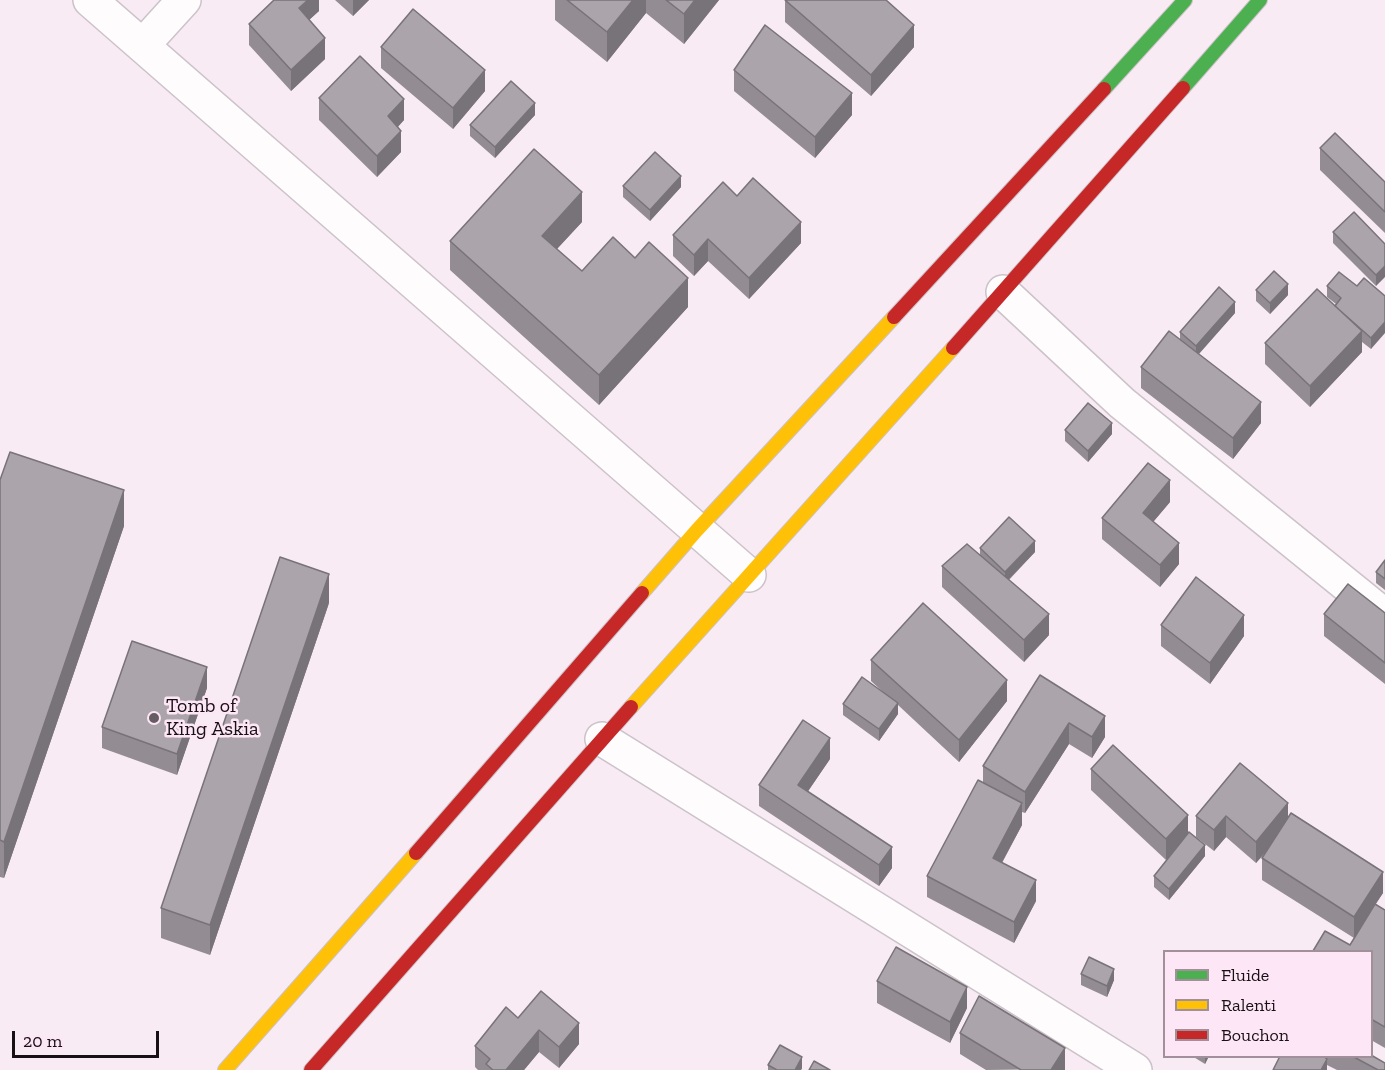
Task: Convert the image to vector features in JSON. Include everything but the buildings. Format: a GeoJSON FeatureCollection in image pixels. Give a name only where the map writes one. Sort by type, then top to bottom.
{"type":"FeatureCollection","features":[{"type":"Feature","properties":{"kind":"street"},"geometry":{"type":"LineString","coordinates":[[90,0],[749,575]]}},
{"type":"Feature","properties":{"kind":"street"},"geometry":{"type":"LineString","coordinates":[[143,45],[184,0]]}},
{"type":"Feature","properties":{"kind":"street"},"geometry":{"type":"LineString","coordinates":[[225,1070],[697,530],[985,220],[1185,0]]}},
{"type":"Feature","properties":{"kind":"street"},"geometry":{"type":"LineString","coordinates":[[312,1070],[1260,0]]}},
{"type":"Feature","properties":{"kind":"street"},"geometry":{"type":"LineString","coordinates":[[1003,292],[1122,403],[1385,616]]}},
{"type":"Feature","properties":{"kind":"street"},"geometry":{"type":"LineString","coordinates":[[602,740],[1135,1070]]}},
{"type":"Feature","properties":{"kind":"traffic: fast"},"geometry":{"type":"LineString","coordinates":[[1104,89],[1185,0]]}},
{"type":"Feature","properties":{"kind":"traffic: fast"},"geometry":{"type":"LineString","coordinates":[[1183,88],[1260,0]]}},
{"type":"Feature","properties":{"kind":"traffic: slow"},"geometry":{"type":"LineString","coordinates":[[642,593],[697,530],[894,317]]}},
{"type":"Feature","properties":{"kind":"traffic: slow"},"geometry":{"type":"LineString","coordinates":[[631,707],[953,348]]}},
{"type":"Feature","properties":{"kind":"traffic: slow"},"geometry":{"type":"LineString","coordinates":[[225,1070],[416,853]]}},
{"type":"Feature","properties":{"kind":"traffic: jam"},"geometry":{"type":"LineString","coordinates":[[953,348],[1183,88]]}},
{"type":"Feature","properties":{"kind":"traffic: jam"},"geometry":{"type":"LineString","coordinates":[[894,317],[1104,89]]}},
{"type":"Feature","properties":{"kind":"traffic: jam"},"geometry":{"type":"LineString","coordinates":[[416,853],[642,593]]}},
{"type":"Feature","properties":{"kind":"traffic: jam"},"geometry":{"type":"LineString","coordinates":[[311,1070],[631,707]]}},
{"type":"Feature","properties":{"kind":"place","name":"Tomb of King Askia"},"geometry":{"type":"Point","coordinates":[154,718]}}]}
